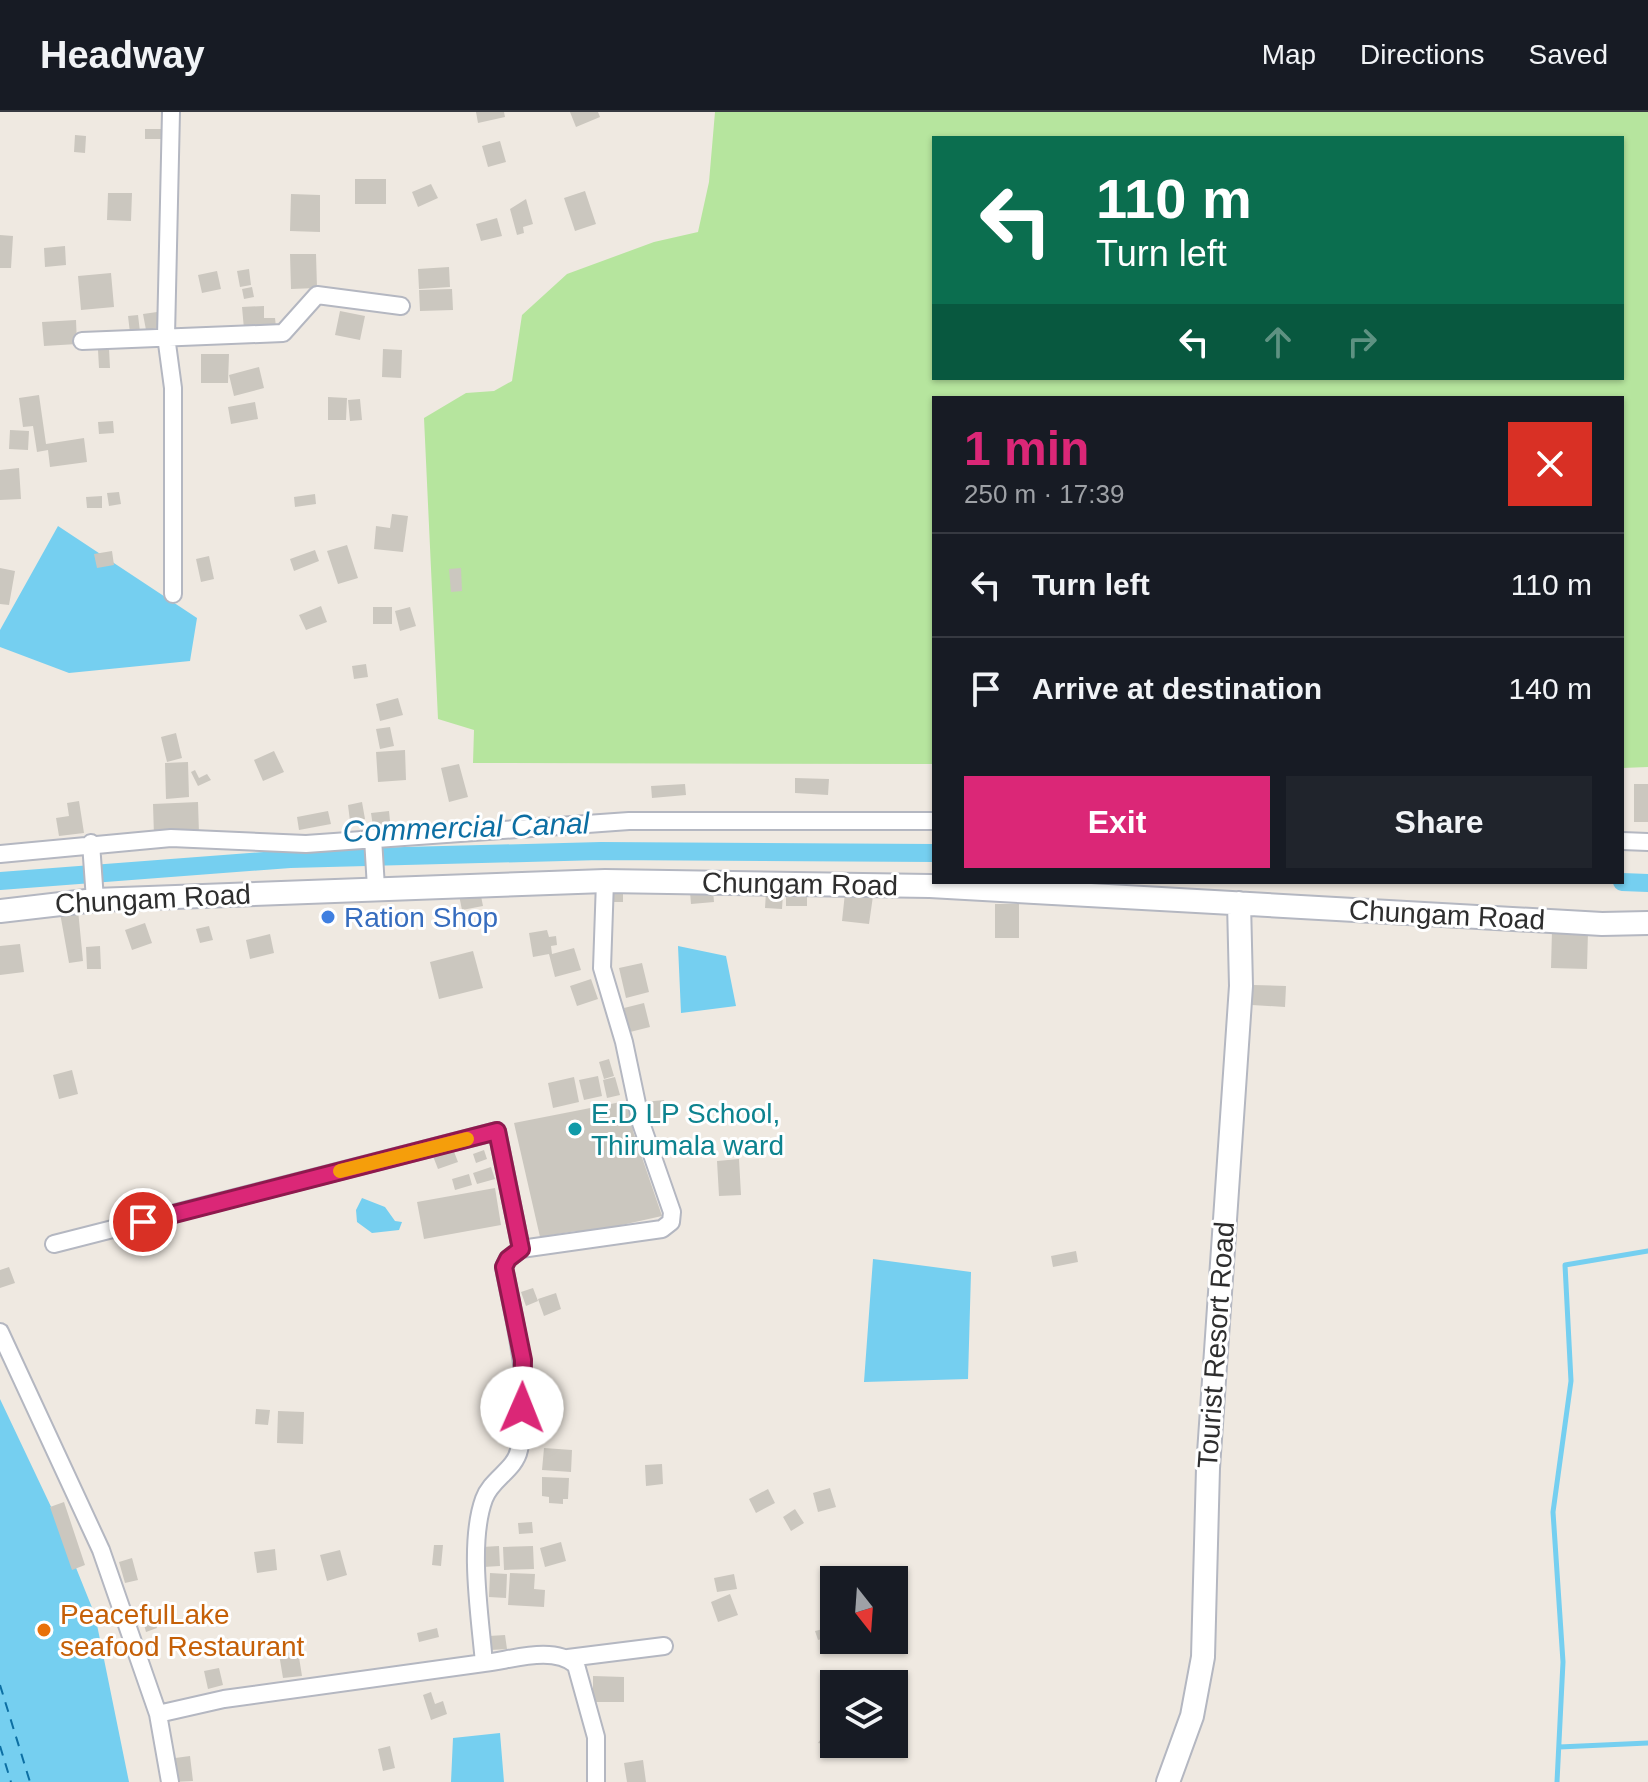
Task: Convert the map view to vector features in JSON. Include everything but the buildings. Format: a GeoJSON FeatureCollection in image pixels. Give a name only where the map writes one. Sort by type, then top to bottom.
{"type":"FeatureCollection","features":[{"type":"Feature","properties":{"kind":"main road","name":"Chungam Road"},"geometry":{"type":"LineString","coordinates":[[0,911],[95,900],[605,881],[930,886],[1602,924],[1648,923]]}},
{"type":"Feature","properties":{"kind":"main road","name":"Tourist Resort Road"},"geometry":{"type":"LineString","coordinates":[[1168,1782],[1192,1716],[1203,1657],[1208,1468],[1241,986],[1239,903]]}},
{"type":"Feature","properties":{"kind":"street"},"geometry":{"type":"LineString","coordinates":[[171,112],[166,336],[173,388],[173,594]]}},
{"type":"Feature","properties":{"kind":"street"},"geometry":{"type":"LineString","coordinates":[[82,341],[283,333],[317,295],[401,306]]}},
{"type":"Feature","properties":{"kind":"street"},"geometry":{"type":"LineString","coordinates":[[0,854],[91,843],[171,838],[306,844],[629,821],[932,821]]}},
{"type":"Feature","properties":{"kind":"street"},"geometry":{"type":"LineString","coordinates":[[373,838],[376,888]]}},
{"type":"Feature","properties":{"kind":"street"},"geometry":{"type":"LineString","coordinates":[[1624,841],[1648,842]]}},
{"type":"Feature","properties":{"kind":"street"},"geometry":{"type":"LineString","coordinates":[[91,843],[95,900]]}},
{"type":"Feature","properties":{"kind":"street"},"geometry":{"type":"LineString","coordinates":[[484,1663],[479,1514],[486,1494],[512,1465],[519,1451],[523,1360],[504,1267],[508,1259],[521,1249],[662,1229],[671,1222],[672,1212],[641,1123],[624,1042],[602,968],[605,881]]}},
{"type":"Feature","properties":{"kind":"street"},"geometry":{"type":"LineString","coordinates":[[54,1244],[497,1131],[521,1249]]}},
{"type":"Feature","properties":{"kind":"street"},"geometry":{"type":"LineString","coordinates":[[0,1332],[101,1550],[158,1714],[170,1782]]}},
{"type":"Feature","properties":{"kind":"street"},"geometry":{"type":"LineString","coordinates":[[158,1714],[212,1700],[484,1663],[553,1654],[568,1658],[664,1646]]}},
{"type":"Feature","properties":{"kind":"street"},"geometry":{"type":"LineString","coordinates":[[568,1658],[582,1677],[596,1737],[596,1782]]}},
{"type":"Feature","properties":{"kind":"green space"},"geometry":{"type":"Polygon","coordinates":[[[715,112],[1648,112],[1648,767],[1624,768],[1624,396],[932,396],[932,764],[473,763],[474,730],[438,719],[424,418],[466,393],[494,391],[512,381],[522,315],[567,274],[654,242],[698,232],[709,182],[715,112]]]}},
{"type":"Feature","properties":{"kind":"water"},"geometry":{"type":"Polygon","coordinates":[[[58,526],[197,618],[190,661],[69,673],[0,647],[0,630],[58,526]]]}},
{"type":"Feature","properties":{"kind":"water"},"geometry":{"type":"Polygon","coordinates":[[[678,946],[726,956],[736,1006],[681,1013],[678,946]]]}},
{"type":"Feature","properties":{"kind":"water"},"geometry":{"type":"Polygon","coordinates":[[[362,1198],[385,1207],[395,1221],[402,1222],[399,1230],[372,1233],[357,1222],[356,1210],[362,1198]]]}},
{"type":"Feature","properties":{"kind":"water"},"geometry":{"type":"Polygon","coordinates":[[[873,1259],[971,1272],[968,1379],[864,1382],[873,1259]]]}},
{"type":"Feature","properties":{"kind":"water"},"geometry":{"type":"Polygon","coordinates":[[[0,1399],[54,1513],[95,1615],[129,1782],[0,1782],[0,1399]]]}},
{"type":"Feature","properties":{"kind":"water"},"geometry":{"type":"Polygon","coordinates":[[[500,1733],[504,1782],[451,1782],[453,1738],[500,1733]]]}},
{"type":"Feature","properties":{"kind":"waterway","name":"Commercial Canal"},"geometry":{"type":"LineString","coordinates":[[0,881],[290,859],[601,851],[932,853]]}},
{"type":"Feature","properties":{"kind":"waterway","name":"Commercial Canal"},"geometry":{"type":"LineString","coordinates":[[1624,882],[1648,883]]}},
{"type":"Feature","properties":{"kind":"waterway"},"geometry":{"type":"LineString","coordinates":[[1557,1782],[1563,1662],[1553,1512],[1571,1381],[1565,1265],[1648,1251]]}},
{"type":"Feature","properties":{"kind":"waterway"},"geometry":{"type":"LineString","coordinates":[[1559,1747],[1648,1743]]}},
{"type":"Feature","properties":{"kind":"ferry route"},"geometry":{"type":"LineString","coordinates":[[0,1685],[30,1782]]}},
{"type":"Feature","properties":{"kind":"ferry route"},"geometry":{"type":"LineString","coordinates":[[0,1746],[11,1782]]}},
{"type":"Feature","properties":{"kind":"slow traffic"},"geometry":{"type":"LineString","coordinates":[[340,1171],[467,1139]]}},
{"type":"Feature","properties":{"kind":"place","name":"Ration Shop"},"geometry":{"type":"Point","coordinates":[328,917]}},
{"type":"Feature","properties":{"kind":"place","name":"E.D LP School, Thirumala ward"},"geometry":{"type":"Point","coordinates":[575,1129]}},
{"type":"Feature","properties":{"kind":"place","name":"PeacefulLake seafood Restaurant"},"geometry":{"type":"Point","coordinates":[44,1630]}},
{"type":"Feature","properties":{"kind":"route"},"geometry":{"type":"LineString","coordinates":[[143,1222],[497,1131],[521,1249],[508,1259],[504,1267],[523,1360],[522,1408]]}}]}
